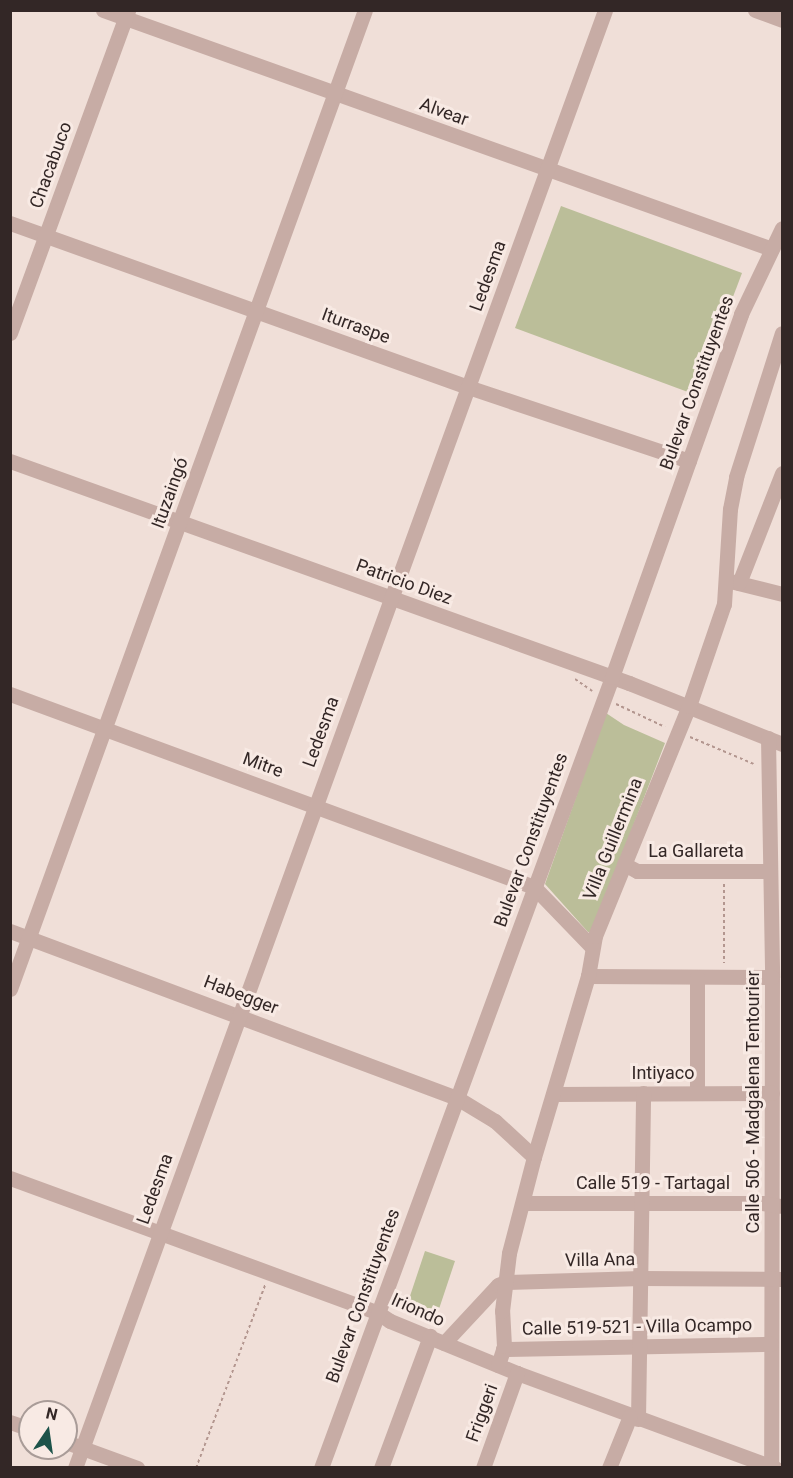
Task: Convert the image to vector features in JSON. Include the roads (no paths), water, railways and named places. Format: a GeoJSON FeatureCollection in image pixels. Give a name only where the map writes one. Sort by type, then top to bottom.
{"type":"FeatureCollection","features":[{"type":"Feature","properties":{"kind":"street","name":"Alvear"},"geometry":{"type":"LineString","coordinates":[[103,10],[127,15],[547,170],[772,249]]}},
{"type":"Feature","properties":{"kind":"street","name":"Ituzaingó"},"geometry":{"type":"LineString","coordinates":[[10,989],[365,10]]}},
{"type":"Feature","properties":{"kind":"street","name":"Ledesma"},"geometry":{"type":"LineString","coordinates":[[75,1467],[605,10]]}},
{"type":"Feature","properties":{"kind":"street"},"geometry":{"type":"LineString","coordinates":[[755,10],[783,20]]}},
{"type":"Feature","properties":{"kind":"street","name":"Chacabuco"},"geometry":{"type":"LineString","coordinates":[[10,333],[127,15]]}},
{"type":"Feature","properties":{"kind":"street","name":"Iturraspe"},"geometry":{"type":"LineString","coordinates":[[10,223],[468,387],[689,461]]}},
{"type":"Feature","properties":{"kind":"street","name":"Bulevar Constituyentes"},"geometry":{"type":"LineString","coordinates":[[321,1467],[384,1317],[458,1098],[612,677],[741,314],[783,228]]}},
{"type":"Feature","properties":{"kind":"street","name":"Villa Guillermina"},"geometry":{"type":"LineString","coordinates":[[498,1365],[503,1348],[505,1282],[509,1253],[534,1158],[588,976],[592,946],[689,706],[733,582],[730,509],[736,477],[783,333]]}},
{"type":"Feature","properties":{"kind":"street","name":"Patricio Diez"},"geometry":{"type":"LineString","coordinates":[[10,461],[612,677],[775,741]]}},
{"type":"Feature","properties":{"kind":"street"},"geometry":{"type":"LineString","coordinates":[[783,473],[733,582],[783,594]]}},
{"type":"Feature","properties":{"kind":"street","name":"Mitre"},"geometry":{"type":"LineString","coordinates":[[10,693],[534,887]]}},
{"type":"Feature","properties":{"kind":"street","name":"Calle 506 - Madgalena Tentourier"},"geometry":{"type":"LineString","coordinates":[[773,1467],[777,1365],[771,1344],[777,1279],[777,1135],[772,1093],[777,1064],[776,982],[770,871],[775,741]]}},
{"type":"Feature","properties":{"kind":"street","name":"La Gallareta"},"geometry":{"type":"LineString","coordinates":[[624,864],[637,871],[770,871]]}},
{"type":"Feature","properties":{"kind":"street"},"geometry":{"type":"LineString","coordinates":[[534,887],[592,946]]}},
{"type":"Feature","properties":{"kind":"street","name":"Habegger"},"geometry":{"type":"LineString","coordinates":[[10,931],[239,1014],[458,1098],[495,1121],[534,1158]]}},
{"type":"Feature","properties":{"kind":"street"},"geometry":{"type":"LineString","coordinates":[[588,976],[724,977],[776,982]]}},
{"type":"Feature","properties":{"kind":"street"},"geometry":{"type":"LineString","coordinates":[[697,977],[697,1093]]}},
{"type":"Feature","properties":{"kind":"street"},"geometry":{"type":"LineString","coordinates":[[609,1467],[634,1417],[640,1346],[643,1093]]}},
{"type":"Feature","properties":{"kind":"street","name":"Intiyaco"},"geometry":{"type":"LineString","coordinates":[[554,1094],[772,1093]]}},
{"type":"Feature","properties":{"kind":"street","name":"Iriondo"},"geometry":{"type":"LineString","coordinates":[[10,1178],[269,1273],[384,1317],[517,1373],[773,1467]]}},
{"type":"Feature","properties":{"kind":"street","name":"Calle 519 - Tartagal"},"geometry":{"type":"LineString","coordinates":[[523,1203],[640,1202],[777,1206]]}},
{"type":"Feature","properties":{"kind":"street","name":"Villa Ana"},"geometry":{"type":"LineString","coordinates":[[505,1282],[641,1278],[777,1279]]}},
{"type":"Feature","properties":{"kind":"street"},"geometry":{"type":"LineString","coordinates":[[381,1467],[437,1339],[498,1285],[505,1282]]}},
{"type":"Feature","properties":{"kind":"street","name":"Calle 519-521 - Villa Ocampo"},"geometry":{"type":"LineString","coordinates":[[503,1348],[771,1344]]}},
{"type":"Feature","properties":{"kind":"street","name":"Friggeri"},"geometry":{"type":"LineString","coordinates":[[483,1467],[517,1373]]}},
{"type":"Feature","properties":{"kind":"street"},"geometry":{"type":"LineString","coordinates":[[78,1446],[136,1467]]}}]}
